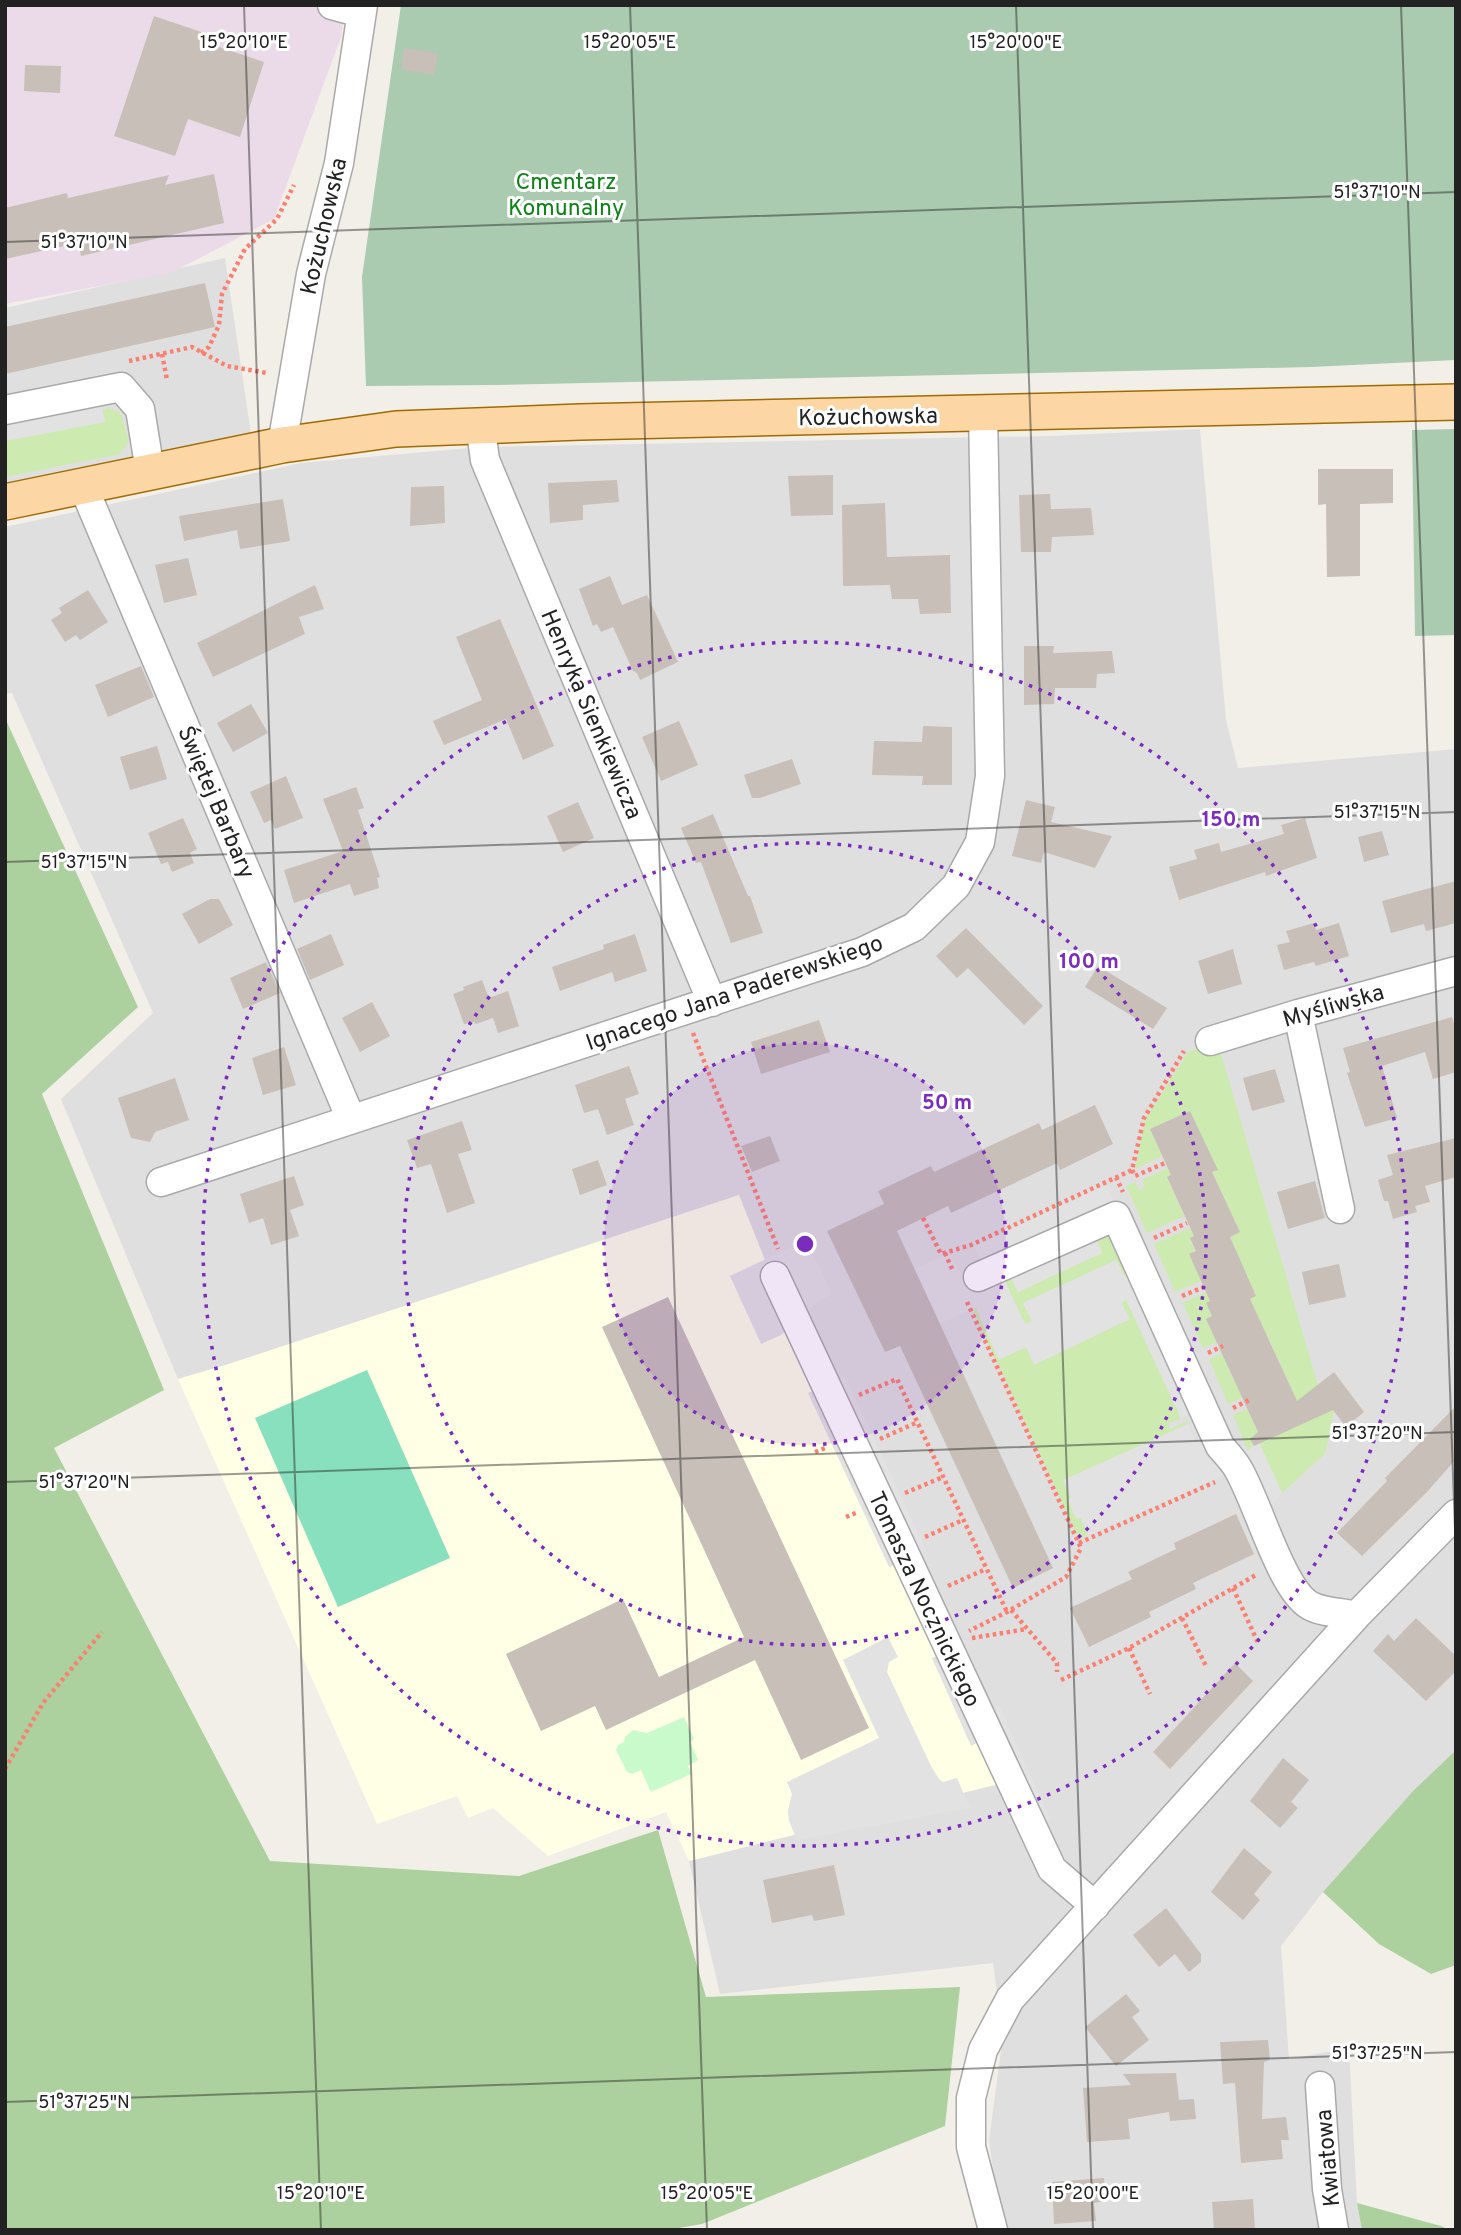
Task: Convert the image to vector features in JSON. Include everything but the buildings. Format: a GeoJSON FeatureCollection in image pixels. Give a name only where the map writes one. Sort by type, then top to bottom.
{"type":"FeatureCollection","features":[{"type":"Feature","properties":{"kind":"main road","name":"Kożuchowska"},"geometry":{"type":"LineString","coordinates":[[5,502],[282,445],[396,429],[480,424],[1456,402]]}},
{"type":"Feature","properties":{"kind":"street"},"geometry":{"type":"LineString","coordinates":[[332,5],[362,9]]}},
{"type":"Feature","properties":{"kind":"street","name":"Kożuchowska"},"geometry":{"type":"LineString","coordinates":[[282,445],[310,274],[339,163],[362,9]]}},
{"type":"Feature","properties":{"kind":"street"},"geometry":{"type":"LineString","coordinates":[[5,410],[121,387],[140,409],[150,471]]}},
{"type":"Feature","properties":{"kind":"street","name":"Ignacego Jana Paderewskiego"},"geometry":{"type":"LineString","coordinates":[[160,1182],[862,952],[914,927],[956,886],[980,842],[990,776],[983,413]]}},
{"type":"Feature","properties":{"kind":"street","name":"Henryka Sienkiewicza"},"geometry":{"type":"LineString","coordinates":[[480,424],[485,460],[712,1002]]}},
{"type":"Feature","properties":{"kind":"street","name":"Świętej Barbary"},"geometry":{"type":"LineString","coordinates":[[83,486],[351,1119]]}},
{"type":"Feature","properties":{"kind":"street","name":"Myśliwska"},"geometry":{"type":"LineString","coordinates":[[1210,1041],[1456,971]]}},
{"type":"Feature","properties":{"kind":"street"},"geometry":{"type":"LineString","coordinates":[[1298,1014],[1340,1209]]}},
{"type":"Feature","properties":{"kind":"street"},"geometry":{"type":"LineString","coordinates":[[966,1282],[1116,1216],[1220,1446],[1239,1471],[1293,1589],[1309,1605],[1356,1616]]}},
{"type":"Feature","properties":{"kind":"street","name":"Tomasza Nocznickiego"},"geometry":{"type":"LineString","coordinates":[[777,1262],[1031,1829],[1052,1869],[1095,1906]]}},
{"type":"Feature","properties":{"kind":"street"},"geometry":{"type":"LineString","coordinates":[[993,2230],[971,2147],[971,2098],[983,2050],[1010,1999],[1356,1616],[1456,1514]]}},
{"type":"Feature","properties":{"kind":"street","name":"Kwiatowa"},"geometry":{"type":"LineString","coordinates":[[1320,2086],[1327,2189],[1334,2230]]}},
{"type":"Feature","properties":{"kind":"path"},"geometry":{"type":"LineString","coordinates":[[201,353],[209,346],[219,325],[222,294],[246,249],[277,219],[293,185]]}},
{"type":"Feature","properties":{"kind":"path"},"geometry":{"type":"LineString","coordinates":[[192,347],[227,366],[293,378]]}},
{"type":"Feature","properties":{"kind":"path"},"geometry":{"type":"LineString","coordinates":[[162,354],[167,380]]}},
{"type":"Feature","properties":{"kind":"path"},"geometry":{"type":"LineString","coordinates":[[690,1025],[777,1262]]}},
{"type":"Feature","properties":{"kind":"path"},"geometry":{"type":"LineString","coordinates":[[1165,1163],[1135,1176],[1132,1170],[1144,1118],[1187,1046],[1210,1041]]}},
{"type":"Feature","properties":{"kind":"path"},"geometry":{"type":"LineString","coordinates":[[923,1218],[941,1254],[971,1244],[1132,1170]]}},
{"type":"Feature","properties":{"kind":"path"},"geometry":{"type":"LineString","coordinates":[[1147,1241],[1187,1223]]}},
{"type":"Feature","properties":{"kind":"path"},"geometry":{"type":"LineString","coordinates":[[945,1253],[966,1282],[1081,1548],[1066,1577],[1009,1611],[968,1631]]}},
{"type":"Feature","properties":{"kind":"path"},"geometry":{"type":"LineString","coordinates":[[1174,1299],[1204,1287]]}},
{"type":"Feature","properties":{"kind":"path"},"geometry":{"type":"LineString","coordinates":[[1200,1356],[1223,1346]]}},
{"type":"Feature","properties":{"kind":"path"},"geometry":{"type":"LineString","coordinates":[[859,1395],[897,1379],[986,1569],[1009,1611],[1057,1663],[1057,1672]]}},
{"type":"Feature","properties":{"kind":"path"},"geometry":{"type":"LineString","coordinates":[[1225,1411],[1249,1400]]}},
{"type":"Feature","properties":{"kind":"path"},"geometry":{"type":"LineString","coordinates":[[879,1439],[918,1422]]}},
{"type":"Feature","properties":{"kind":"path"},"geometry":{"type":"LineString","coordinates":[[1079,1544],[1239,1471]]}},
{"type":"Feature","properties":{"kind":"path"},"geometry":{"type":"LineString","coordinates":[[904,1494],[943,1477]]}},
{"type":"Feature","properties":{"kind":"path"},"geometry":{"type":"LineString","coordinates":[[924,1537],[964,1520]]}},
{"type":"Feature","properties":{"kind":"path"},"geometry":{"type":"LineString","coordinates":[[1061,1680],[1129,1648],[1233,1588],[1281,1564]]}},
{"type":"Feature","properties":{"kind":"path"},"geometry":{"type":"LineString","coordinates":[[947,1586],[986,1569]]}},
{"type":"Feature","properties":{"kind":"path"},"geometry":{"type":"LineString","coordinates":[[1233,1588],[1259,1645]]}},
{"type":"Feature","properties":{"kind":"path"},"geometry":{"type":"LineString","coordinates":[[1182,1618],[1206,1668]]}},
{"type":"Feature","properties":{"kind":"path"},"geometry":{"type":"LineString","coordinates":[[982,1636],[1027,1629]]}},
{"type":"Feature","properties":{"kind":"path"},"geometry":{"type":"LineString","coordinates":[[5,1769],[43,1703],[102,1632]]}},
{"type":"Feature","properties":{"kind":"path"},"geometry":{"type":"LineString","coordinates":[[1129,1648],[1150,1694]]}},
{"type":"Feature","properties":{"kind":"shaded area"},"geometry":{"type":"Polygon","coordinates":[[[5,5],[345,5],[341,37],[274,219],[173,272],[5,304],[5,5]]]}},
{"type":"Feature","properties":{"kind":"shaded area"},"geometry":{"type":"Polygon","coordinates":[[[225,258],[251,434],[5,485],[5,308],[225,258]]]}},
{"type":"Feature","properties":{"kind":"shaded area"},"geometry":{"type":"Polygon","coordinates":[[[95,377],[105,422],[5,441],[5,395],[95,377]]]}},
{"type":"Feature","properties":{"kind":"shaded area"},"geometry":{"type":"Polygon","coordinates":[[[1200,429],[1226,720],[1238,768],[1456,749],[1456,1750],[1413,1791],[1323,1892],[1281,1946],[1289,2059],[1349,2048],[1357,2203],[1362,2230],[1001,2230],[989,2140],[1003,2036],[993,1963],[720,1994],[689,1861],[998,1784],[799,1345],[739,1196],[178,1379],[61,1099],[153,1013],[12,693],[5,694],[5,527],[301,463],[481,447],[1050,436],[1200,429]]]}},
{"type":"Feature","properties":{"kind":"shaded area"},"geometry":{"type":"Polygon","coordinates":[[[1106,1185],[1115,1203],[1123,1199],[1241,1457],[1258,1440],[1282,1493],[1272,1504],[1250,1511],[1229,1473],[1088,1535],[1081,1517],[1076,1519],[1068,1500],[1071,1497],[1063,1480],[1188,1424],[1196,1443],[1206,1436],[1199,1409],[1181,1418],[1126,1300],[1121,1303],[1130,1319],[1034,1365],[1026,1347],[999,1360],[976,1308],[939,1324],[914,1269],[949,1253],[961,1274],[982,1264],[974,1246],[1106,1185]],[[1094,1235],[1102,1253],[1018,1292],[1009,1275],[1004,1279],[1025,1324],[1032,1321],[1023,1303],[1116,1260],[1125,1277],[1129,1272],[1111,1237],[1094,1235]]]}},
{"type":"Feature","properties":{"kind":"shaded area"},"geometry":{"type":"Polygon","coordinates":[[[739,1195],[799,1345],[999,1784],[689,1861],[666,1812],[548,1856],[493,1808],[468,1818],[457,1796],[377,1824],[178,1379],[739,1195]]]}},
{"type":"Feature","properties":{"kind":"shaded area"},"geometry":{"type":"Polygon","coordinates":[[[806,1240],[832,1294],[819,1301],[781,1335],[761,1344],[730,1276],[806,1240]]]}},
{"type":"Feature","properties":{"kind":"shaded area"},"geometry":{"type":"Polygon","coordinates":[[[845,1376],[926,1550],[917,1554],[835,1380],[845,1376]]]}},
{"type":"Feature","properties":{"kind":"shaded area"},"geometry":{"type":"Polygon","coordinates":[[[817,1389],[899,1563],[889,1567],[808,1393],[817,1389]]]}},
{"type":"Feature","properties":{"kind":"shaded area"},"geometry":{"type":"Polygon","coordinates":[[[888,1637],[898,1657],[889,1662],[887,1672],[931,1766],[943,1782],[957,1778],[970,1808],[797,1840],[789,1821],[792,1794],[787,1782],[879,1738],[843,1660],[888,1637]]]}},
{"type":"Feature","properties":{"kind":"shaded area"},"geometry":{"type":"Polygon","coordinates":[[[941,1654],[981,1741],[971,1746],[932,1658],[941,1654]]]}},
{"type":"Feature","properties":{"kind":"shaded area"},"geometry":{"type":"Polygon","coordinates":[[[999,1705],[1050,1819],[1040,1824],[989,1710],[999,1705]]]}},
{"type":"Feature","properties":{"kind":"green space","name":"Cmentarz Komunalny"},"geometry":{"type":"Polygon","coordinates":[[[401,5],[1456,5],[1456,360],[1311,367],[366,386],[362,277],[401,5]]]}},
{"type":"Feature","properties":{"kind":"green space"},"geometry":{"type":"Polygon","coordinates":[[[108,408],[121,413],[129,441],[120,454],[5,477],[5,441],[105,422],[102,410],[108,408]]]}},
{"type":"Feature","properties":{"kind":"green space"},"geometry":{"type":"Polygon","coordinates":[[[1456,429],[1456,635],[1415,636],[1412,430],[1456,429]]]}},
{"type":"Feature","properties":{"kind":"green space"},"geometry":{"type":"Polygon","coordinates":[[[5,718],[138,1007],[42,1094],[164,1390],[54,1448],[270,1861],[519,1876],[658,1830],[706,1997],[960,1987],[945,2126],[702,2224],[667,2230],[5,2230],[5,718]]]}},
{"type":"Feature","properties":{"kind":"green space"},"geometry":{"type":"Polygon","coordinates":[[[1211,1044],[1220,1050],[1318,1385],[1322,1396],[1334,1412],[1325,1454],[1282,1493],[1258,1441],[1248,1451],[1233,1415],[1252,1407],[1253,1422],[1259,1435],[1286,1431],[1306,1422],[1268,1337],[1263,1339],[1259,1319],[1250,1299],[1256,1296],[1230,1237],[1240,1232],[1212,1172],[1217,1170],[1190,1111],[1150,1129],[1162,1156],[1135,1169],[1145,1120],[1188,1052],[1211,1044]]]}},
{"type":"Feature","properties":{"kind":"green space"},"geometry":{"type":"Polygon","coordinates":[[[1168,1168],[1171,1175],[1167,1178],[1184,1216],[1147,1233],[1126,1186],[1136,1182],[1139,1190],[1145,1187],[1142,1180],[1168,1168]]]}},
{"type":"Feature","properties":{"kind":"green space"},"geometry":{"type":"Polygon","coordinates":[[[1190,1228],[1194,1236],[1190,1239],[1196,1251],[1201,1281],[1175,1292],[1154,1244],[1190,1228]]]}},
{"type":"Feature","properties":{"kind":"green space"},"geometry":{"type":"Polygon","coordinates":[[[1094,1234],[1111,1237],[1129,1272],[1125,1278],[1116,1260],[1023,1303],[1032,1321],[1025,1324],[1004,1279],[1009,1275],[1018,1292],[1102,1252],[1094,1234]]]}},
{"type":"Feature","properties":{"kind":"green space"},"geometry":{"type":"Polygon","coordinates":[[[1206,1292],[1211,1301],[1206,1304],[1212,1316],[1206,1319],[1213,1335],[1221,1340],[1203,1348],[1183,1303],[1206,1292]]]}},
{"type":"Feature","properties":{"kind":"green space"},"geometry":{"type":"Polygon","coordinates":[[[1126,1299],[1181,1418],[1168,1424],[1170,1429],[1187,1421],[1188,1424],[1064,1480],[1076,1519],[1080,1517],[1088,1535],[1079,1539],[973,1310],[976,1308],[999,1359],[1026,1347],[1129,1320],[1121,1302],[1126,1299]]]}},
{"type":"Feature","properties":{"kind":"green space"},"geometry":{"type":"Polygon","coordinates":[[[1226,1352],[1232,1376],[1246,1396],[1228,1404],[1209,1359],[1226,1352]]]}},
{"type":"Feature","properties":{"kind":"green space"},"geometry":{"type":"Polygon","coordinates":[[[367,1370],[450,1558],[338,1607],[255,1418],[367,1370]]]}},
{"type":"Feature","properties":{"kind":"green space"},"geometry":{"type":"Polygon","coordinates":[[[684,1717],[694,1739],[690,1742],[698,1760],[688,1766],[691,1774],[651,1792],[641,1770],[632,1774],[627,1772],[616,1750],[618,1745],[624,1742],[625,1737],[633,1730],[647,1733],[684,1717]]]}},
{"type":"Feature","properties":{"kind":"green space"},"geometry":{"type":"Polygon","coordinates":[[[1456,1750],[1456,1965],[1431,1974],[1379,1944],[1323,1892],[1413,1791],[1456,1750]]]}},
{"type":"Feature","properties":{"kind":"green space"},"geometry":{"type":"Polygon","coordinates":[[[1357,2203],[1441,2226],[1449,2230],[1362,2230],[1357,2203]]]}}]}
